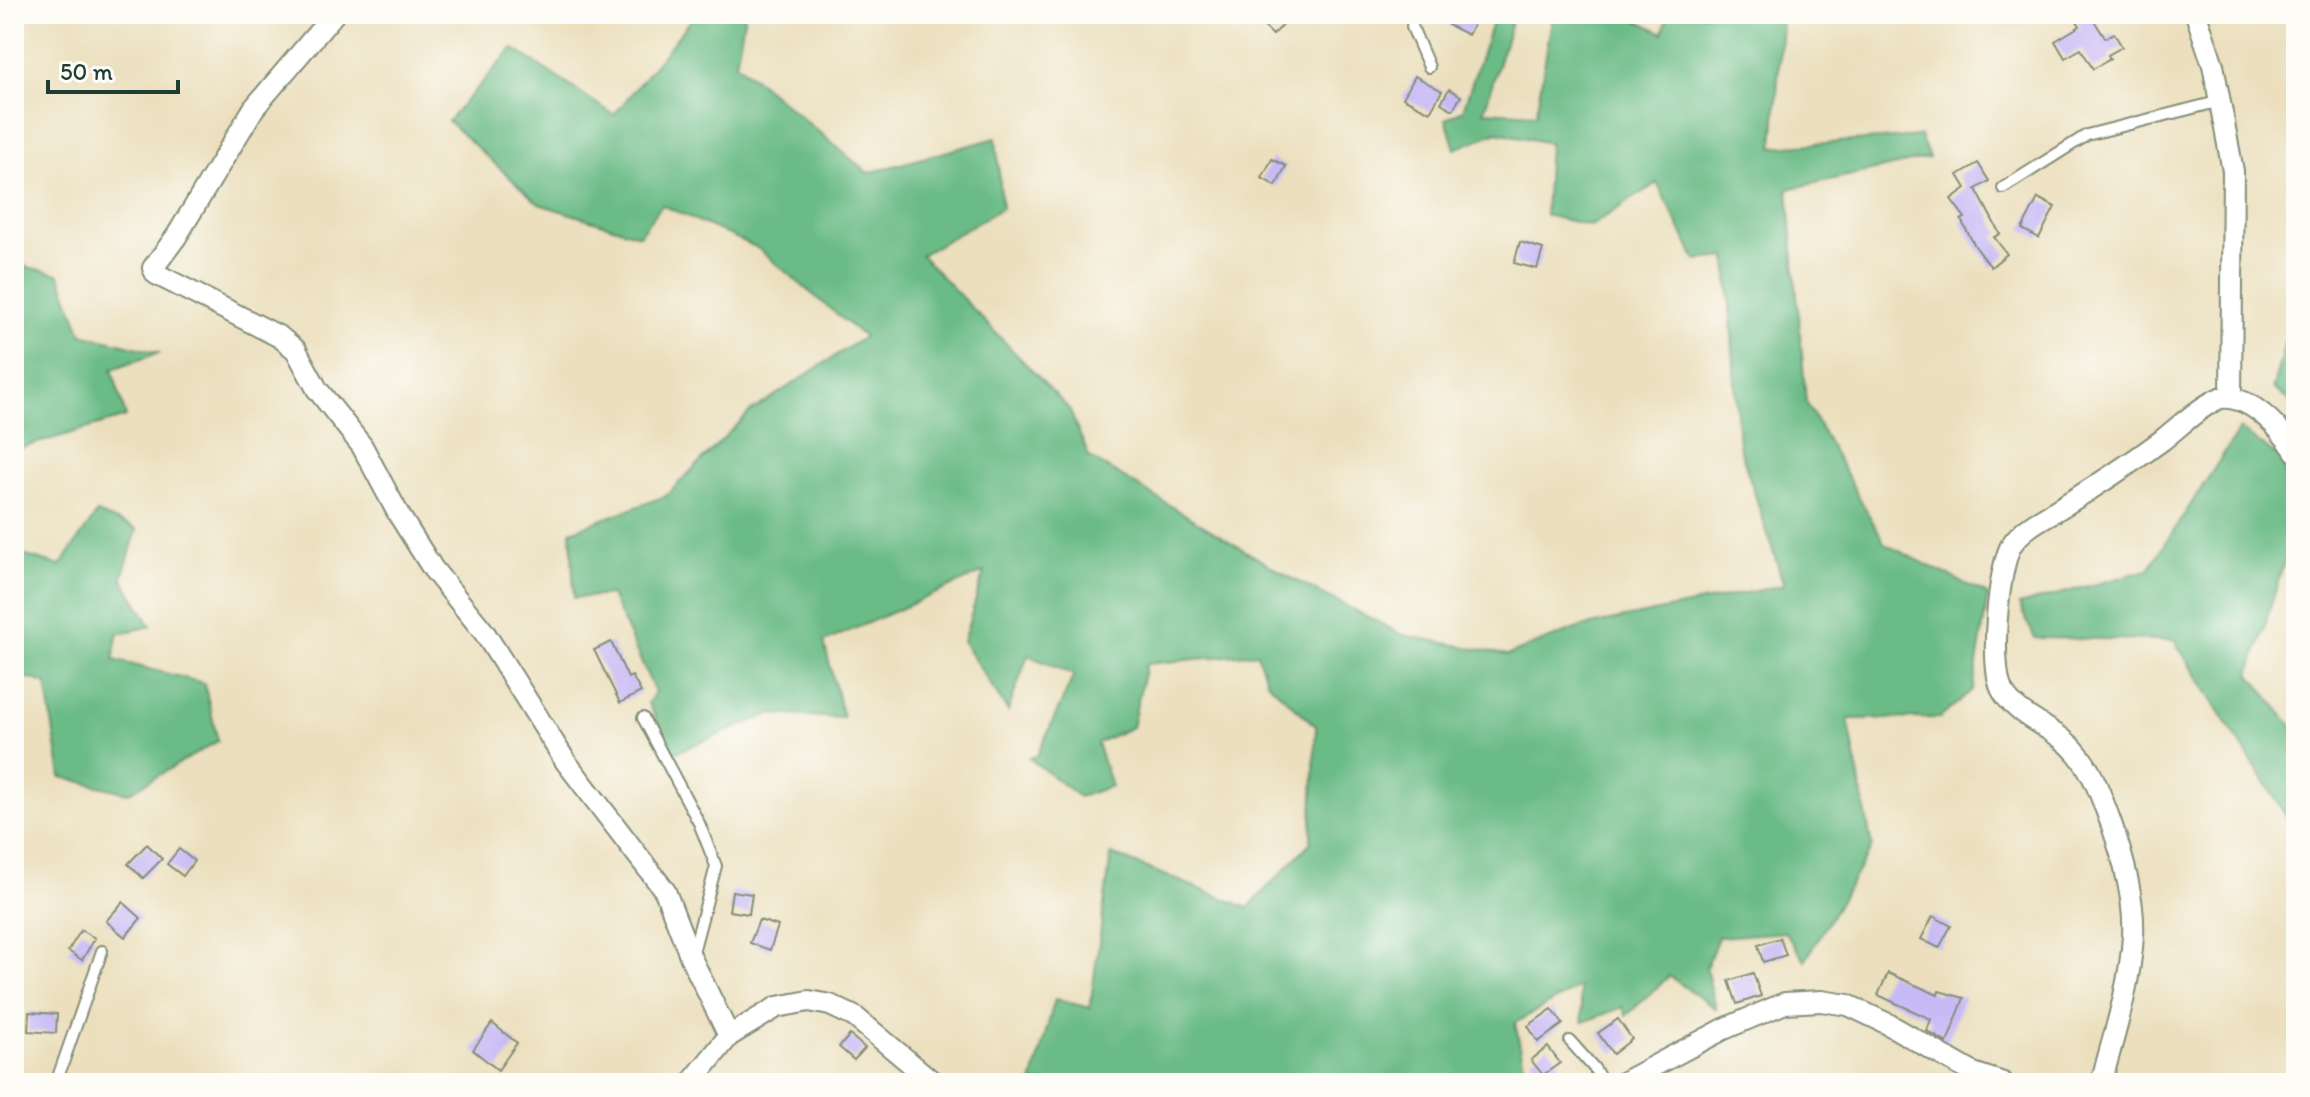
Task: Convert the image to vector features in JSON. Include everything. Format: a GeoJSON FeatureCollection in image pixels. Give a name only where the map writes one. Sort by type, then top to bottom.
{"type":"FeatureCollection","features":[{"type":"Feature","properties":{"kind":"street"},"geometry":{"type":"LineString","coordinates":[[334,14],[254,108],[183,225],[153,268],[156,274],[280,337],[296,350],[322,397],[362,446],[399,515],[433,569],[484,632],[566,762],[665,891],[691,958],[729,1036]]}},
{"type":"Feature","properties":{"kind":"street"},"geometry":{"type":"LineString","coordinates":[[2196,14],[2213,65],[2233,171],[2231,396]]}},
{"type":"Feature","properties":{"kind":"street"},"geometry":{"type":"LineString","coordinates":[[2101,1083],[2128,978],[2133,933],[2121,851],[2087,766],[2075,750],[2003,693],[1997,678],[1996,658],[2002,575],[2012,544],[2021,534],[2037,521],[2102,483],[2211,402],[2231,396],[2249,406],[2281,430],[2296,452]]}},
{"type":"Feature","properties":{"kind":"street"},"geometry":{"type":"LineString","coordinates":[[691,1083],[729,1036],[777,1007],[809,1001],[830,1005],[855,1017],[934,1083]]}},
{"type":"Feature","properties":{"kind":"street"},"geometry":{"type":"LineString","coordinates":[[1622,1083],[1650,1076],[1724,1029],[1785,1003],[1821,1001],[1848,1005],[1888,1024],[1973,1073],[2003,1083]]}},
{"type":"Feature","properties":{"kind":"lane"},"geometry":{"type":"LineString","coordinates":[[1414,14],[1412,27],[1429,67]]}},
{"type":"Feature","properties":{"kind":"lane"},"geometry":{"type":"LineString","coordinates":[[2003,188],[2087,135],[2221,101]]}},
{"type":"Feature","properties":{"kind":"lane"},"geometry":{"type":"LineString","coordinates":[[643,718],[699,823],[716,866],[691,958]]}},
{"type":"Feature","properties":{"kind":"lane"},"geometry":{"type":"LineString","coordinates":[[56,1083],[102,951]]}},
{"type":"Feature","properties":{"kind":"lane"},"geometry":{"type":"LineString","coordinates":[[1570,1041],[1603,1083]]}},
{"type":"Feature","properties":{"kind":"green space"},"geometry":{"type":"Polygon","coordinates":[[[696,14],[745,14],[736,63],[868,173],[996,138],[1002,208],[921,255],[1069,409],[1089,457],[1291,578],[1403,635],[1508,655],[1581,627],[1784,585],[1739,445],[1727,257],[1696,260],[1657,183],[1591,226],[1545,215],[1549,143],[1497,132],[1455,149],[1446,119],[1463,110],[1495,14],[1511,23],[1484,111],[1536,114],[1552,19],[1561,14],[1624,14],[1663,33],[1668,14],[1776,14],[1782,23],[1773,147],[1920,136],[1929,158],[1788,189],[1806,402],[1885,544],[1988,595],[1973,689],[1940,718],[1848,719],[1872,847],[1805,961],[1785,932],[1718,937],[1706,968],[1716,1009],[1669,976],[1626,1016],[1623,1007],[1583,1022],[1579,987],[1515,1023],[1528,1083],[1032,1083],[1055,999],[1090,1008],[1111,854],[1248,908],[1311,842],[1316,726],[1267,682],[1257,653],[1146,664],[1132,727],[1097,743],[1111,786],[1079,797],[1029,758],[1037,756],[1074,675],[1028,655],[1008,711],[963,642],[984,572],[824,642],[843,718],[770,714],[674,753],[648,703],[655,692],[611,595],[574,598],[571,531],[666,496],[750,412],[864,337],[756,247],[662,205],[639,235],[539,204],[448,121],[513,48],[614,115],[696,14]]]}},
{"type":"Feature","properties":{"kind":"green space"},"geometry":{"type":"Polygon","coordinates":[[[14,264],[59,274],[82,334],[159,353],[112,369],[126,417],[24,447],[14,454],[14,264]]]}},
{"type":"Feature","properties":{"kind":"green space"},"geometry":{"type":"Polygon","coordinates":[[[2296,299],[2296,407],[2273,388],[2296,299]]]}},
{"type":"Feature","properties":{"kind":"green space"},"geometry":{"type":"Polygon","coordinates":[[[2240,429],[2284,461],[2292,536],[2250,674],[2296,731],[2296,831],[2174,640],[2035,638],[2019,605],[2148,570],[2240,429]]]}},
{"type":"Feature","properties":{"kind":"green space"},"geometry":{"type":"Polygon","coordinates":[[[97,513],[137,529],[122,578],[151,626],[117,634],[114,660],[204,683],[218,741],[128,793],[61,777],[46,683],[14,674],[14,552],[60,566],[97,513]]]}},
{"type":"Feature","properties":{"kind":"building"},"geometry":{"type":"Polygon","coordinates":[[[1251,14],[1294,14],[1273,35],[1251,14]]]}},
{"type":"Feature","properties":{"kind":"building"},"geometry":{"type":"Polygon","coordinates":[[[1453,14],[1469,14],[1477,18],[1468,35],[1448,25],[1453,14]]]}},
{"type":"Feature","properties":{"kind":"building"},"geometry":{"type":"Polygon","coordinates":[[[2073,14],[2090,14],[2105,38],[2114,33],[2122,47],[2093,69],[2081,49],[2065,58],[2055,41],[2080,26],[2073,14]]]}},
{"type":"Feature","properties":{"kind":"building"},"geometry":{"type":"Polygon","coordinates":[[[1415,76],[1442,91],[1430,112],[1403,98],[1415,76]]]}},
{"type":"Feature","properties":{"kind":"building"},"geometry":{"type":"Polygon","coordinates":[[[1449,89],[1461,96],[1453,110],[1441,103],[1449,89]]]}},
{"type":"Feature","properties":{"kind":"building"},"geometry":{"type":"Polygon","coordinates":[[[1272,159],[1286,166],[1276,186],[1262,178],[1272,159]]]}},
{"type":"Feature","properties":{"kind":"building"},"geometry":{"type":"Polygon","coordinates":[[[1978,163],[1989,181],[1976,189],[2000,234],[1994,237],[2007,254],[1991,267],[1975,246],[1961,220],[1965,218],[1951,199],[1966,188],[1958,175],[1978,163]]]}},
{"type":"Feature","properties":{"kind":"building"},"geometry":{"type":"Polygon","coordinates":[[[2038,198],[2055,207],[2039,238],[2022,229],[2038,198]]]}},
{"type":"Feature","properties":{"kind":"building"},"geometry":{"type":"Polygon","coordinates":[[[1520,242],[1543,249],[1537,269],[1514,263],[1520,242]]]}},
{"type":"Feature","properties":{"kind":"building"},"geometry":{"type":"Polygon","coordinates":[[[611,642],[628,678],[632,676],[641,692],[620,703],[594,650],[611,642]]]}},
{"type":"Feature","properties":{"kind":"building"},"geometry":{"type":"Polygon","coordinates":[[[147,844],[162,859],[143,878],[128,864],[147,844]]]}},
{"type":"Feature","properties":{"kind":"building"},"geometry":{"type":"Polygon","coordinates":[[[179,849],[194,861],[183,876],[167,864],[179,849]]]}},
{"type":"Feature","properties":{"kind":"building"},"geometry":{"type":"Polygon","coordinates":[[[732,891],[752,894],[749,914],[729,911],[732,891]]]}},
{"type":"Feature","properties":{"kind":"building"},"geometry":{"type":"Polygon","coordinates":[[[123,902],[141,918],[125,937],[106,921],[123,902]]]}},
{"type":"Feature","properties":{"kind":"building"},"geometry":{"type":"Polygon","coordinates":[[[1933,916],[1951,926],[1939,948],[1921,939],[1933,916]]]}},
{"type":"Feature","properties":{"kind":"building"},"geometry":{"type":"Polygon","coordinates":[[[759,920],[778,926],[770,950],[750,943],[759,920]]]}},
{"type":"Feature","properties":{"kind":"building"},"geometry":{"type":"Polygon","coordinates":[[[81,930],[95,938],[82,960],[68,951],[81,930]]]}},
{"type":"Feature","properties":{"kind":"building"},"geometry":{"type":"Polygon","coordinates":[[[1780,938],[1786,955],[1763,962],[1758,945],[1780,938]]]}},
{"type":"Feature","properties":{"kind":"building"},"geometry":{"type":"Polygon","coordinates":[[[1753,973],[1761,996],[1737,1004],[1729,981],[1753,973]]]}},
{"type":"Feature","properties":{"kind":"building"},"geometry":{"type":"Polygon","coordinates":[[[1888,973],[1938,995],[1939,991],[1964,998],[1947,1043],[1927,1031],[1931,1019],[1878,995],[1888,973]]]}},
{"type":"Feature","properties":{"kind":"building"},"geometry":{"type":"Polygon","coordinates":[[[1552,1009],[1563,1024],[1538,1042],[1528,1026],[1552,1009]]]}},
{"type":"Feature","properties":{"kind":"building"},"geometry":{"type":"Polygon","coordinates":[[[29,1012],[57,1014],[56,1033],[28,1031],[29,1012]]]}},
{"type":"Feature","properties":{"kind":"building"},"geometry":{"type":"Polygon","coordinates":[[[1618,1019],[1632,1039],[1613,1054],[1598,1033],[1618,1019]]]}},
{"type":"Feature","properties":{"kind":"building"},"geometry":{"type":"Polygon","coordinates":[[[492,1023],[517,1043],[498,1070],[473,1050],[492,1023]]]}},
{"type":"Feature","properties":{"kind":"building"},"geometry":{"type":"Polygon","coordinates":[[[850,1035],[865,1048],[854,1060],[839,1047],[850,1035]]]}},
{"type":"Feature","properties":{"kind":"building"},"geometry":{"type":"Polygon","coordinates":[[[1548,1047],[1560,1063],[1543,1075],[1531,1060],[1548,1047]]]}}]}
